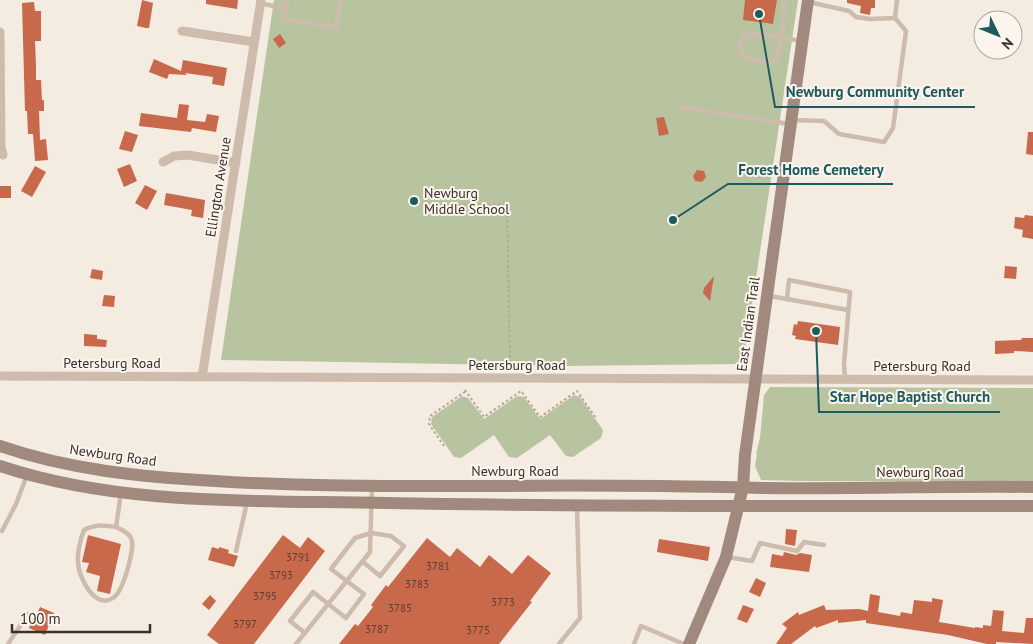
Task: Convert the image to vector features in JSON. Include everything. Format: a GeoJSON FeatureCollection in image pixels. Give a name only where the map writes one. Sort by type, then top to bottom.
{"type":"FeatureCollection","features":[{"type":"Feature","properties":{"kind":"main road","name":"East Indian Trail"},"geometry":{"type":"LineString","coordinates":[[689,644],[726,557],[743,487],[745,455],[755,379],[808,1]]}},
{"type":"Feature","properties":{"kind":"main road","name":"Newburg Road"},"geometry":{"type":"LineString","coordinates":[[0,446],[54,462],[126,474],[247,483],[372,486],[1033,487]]}},
{"type":"Feature","properties":{"kind":"main road"},"geometry":{"type":"LineString","coordinates":[[0,466],[27,475],[91,488],[121,492],[248,501],[577,507],[1033,506]]}},
{"type":"Feature","properties":{"kind":"street","name":"Ellington Avenue"},"geometry":{"type":"LineString","coordinates":[[202,377],[260,2]]}},
{"type":"Feature","properties":{"kind":"street"},"geometry":{"type":"LineString","coordinates":[[182,31],[254,42]]}},
{"type":"Feature","properties":{"kind":"street"},"geometry":{"type":"LineString","coordinates":[[0,32],[1,148],[3,154]]}},
{"type":"Feature","properties":{"kind":"street"},"geometry":{"type":"LineString","coordinates":[[163,162],[174,156],[188,155],[236,162]]}},
{"type":"Feature","properties":{"kind":"street","name":"Petersburg Road"},"geometry":{"type":"LineString","coordinates":[[0,376],[1033,380]]}},
{"type":"Feature","properties":{"kind":"lane"},"geometry":{"type":"LineString","coordinates":[[286,1],[284,20],[336,28],[341,0]]}},
{"type":"Feature","properties":{"kind":"lane"},"geometry":{"type":"LineString","coordinates":[[784,0],[783,27],[780,38],[778,56],[774,62],[748,58],[742,54],[740,46],[745,36],[749,34],[780,38],[802,41]]}},
{"type":"Feature","properties":{"kind":"lane"},"geometry":{"type":"LineString","coordinates":[[680,107],[791,122],[824,121],[839,134],[884,142],[893,128],[906,31],[895,18],[897,0]]}},
{"type":"Feature","properties":{"kind":"lane"},"geometry":{"type":"LineString","coordinates":[[260,2],[282,8],[286,1]]}},
{"type":"Feature","properties":{"kind":"lane"},"geometry":{"type":"LineString","coordinates":[[808,1],[849,11],[856,17],[870,19],[895,18]]}},
{"type":"Feature","properties":{"kind":"lane"},"geometry":{"type":"LineString","coordinates":[[787,299],[789,280],[850,292],[844,364],[845,379]]}},
{"type":"Feature","properties":{"kind":"lane"},"geometry":{"type":"LineString","coordinates":[[767,296],[848,310]]}},
{"type":"Feature","properties":{"kind":"lane"},"geometry":{"type":"LineString","coordinates":[[2,531],[16,504],[27,475]]}},
{"type":"Feature","properties":{"kind":"lane"},"geometry":{"type":"LineString","coordinates":[[298,643],[370,552],[372,486]]}},
{"type":"Feature","properties":{"kind":"lane"},"geometry":{"type":"LineString","coordinates":[[116,527],[121,492]]}},
{"type":"Feature","properties":{"kind":"lane"},"geometry":{"type":"LineString","coordinates":[[236,551],[248,501]]}},
{"type":"Feature","properties":{"kind":"lane"},"geometry":{"type":"LineString","coordinates":[[559,644],[580,618],[577,507]]}},
{"type":"Feature","properties":{"kind":"lane"},"geometry":{"type":"LineString","coordinates":[[98,524],[116,527],[127,532],[133,546],[124,581],[117,594],[113,598],[98,599],[89,591],[82,579],[78,565],[79,544],[84,530],[91,526],[98,524]]}},
{"type":"Feature","properties":{"kind":"lane"},"geometry":{"type":"LineString","coordinates":[[306,632],[290,621],[313,592],[346,618],[364,594],[331,569],[355,538],[371,533],[391,536],[404,546],[380,576],[363,562]]}},
{"type":"Feature","properties":{"kind":"lane"},"geometry":{"type":"LineString","coordinates":[[726,557],[752,561],[760,543],[798,550],[804,542],[824,545]]}},
{"type":"Feature","properties":{"kind":"lane"},"geometry":{"type":"LineString","coordinates":[[8,644],[28,614]]}},
{"type":"Feature","properties":{"kind":"lane"},"geometry":{"type":"LineString","coordinates":[[634,644],[641,626],[671,642],[684,644]]}},
{"type":"Feature","properties":{"kind":"path"},"geometry":{"type":"LineString","coordinates":[[458,205],[507,204],[507,328],[510,363]]}},
{"type":"Feature","properties":{"kind":"path"},"geometry":{"type":"LineString","coordinates":[[464,386],[465,391],[484,417],[521,390],[540,417],[577,391],[596,418]]}},
{"type":"Feature","properties":{"kind":"path"},"geometry":{"type":"LineString","coordinates":[[520,390],[521,386]]}},
{"type":"Feature","properties":{"kind":"path"},"geometry":{"type":"LineString","coordinates":[[575,386],[575,391]]}},
{"type":"Feature","properties":{"kind":"path"},"geometry":{"type":"LineString","coordinates":[[444,446],[429,424],[430,416],[465,391]]}},
{"type":"Feature","properties":{"kind":"green space","name":"Newburg Middle School"},"geometry":{"type":"Polygon","coordinates":[[[274,0],[798,0],[743,364],[562,366],[221,360],[274,0]]]}},
{"type":"Feature","properties":{"kind":"green space"},"geometry":{"type":"Polygon","coordinates":[[[770,387],[1033,388],[1033,482],[761,480],[755,466],[756,454],[760,438],[764,395],[770,387]]]}},
{"type":"Feature","properties":{"kind":"green space"},"geometry":{"type":"Polygon","coordinates":[[[574,395],[580,397],[603,430],[601,438],[573,457],[566,456],[550,435],[517,458],[509,457],[494,435],[461,458],[454,457],[431,424],[432,417],[462,396],[468,398],[484,419],[517,396],[524,397],[540,419],[574,395]]]}},
{"type":"Feature","properties":{"kind":"building"},"geometry":{"type":"Polygon","coordinates":[[[142,0],[153,3],[149,28],[137,26],[142,0]]]}},
{"type":"Feature","properties":{"kind":"building"},"geometry":{"type":"Polygon","coordinates":[[[206,0],[238,0],[237,9],[206,4],[206,0]]]}},
{"type":"Feature","properties":{"kind":"building"},"geometry":{"type":"Polygon","coordinates":[[[745,0],[777,0],[773,24],[743,20],[745,0]]]}},
{"type":"Feature","properties":{"kind":"building"},"geometry":{"type":"Polygon","coordinates":[[[847,0],[875,0],[875,8],[871,8],[870,15],[860,13],[861,6],[847,3],[847,0]]]}},
{"type":"Feature","properties":{"kind":"building"},"geometry":{"type":"Polygon","coordinates":[[[34,2],[35,11],[41,11],[41,41],[35,41],[36,80],[41,80],[42,100],[44,100],[44,111],[39,111],[40,140],[46,139],[48,160],[35,161],[33,134],[28,134],[27,111],[25,111],[22,3],[34,2]]]}},
{"type":"Feature","properties":{"kind":"building"},"geometry":{"type":"Polygon","coordinates":[[[280,34],[286,43],[279,48],[273,39],[280,34]]]}},
{"type":"Feature","properties":{"kind":"building"},"geometry":{"type":"Polygon","coordinates":[[[154,59],[181,71],[183,60],[227,68],[224,86],[212,84],[213,77],[185,73],[187,75],[169,74],[167,79],[149,72],[154,59]]]}},
{"type":"Feature","properties":{"kind":"building"},"geometry":{"type":"Polygon","coordinates":[[[179,104],[189,105],[187,120],[205,122],[207,114],[219,116],[216,132],[192,128],[191,132],[139,126],[141,113],[177,118],[179,104]]]}},
{"type":"Feature","properties":{"kind":"building"},"geometry":{"type":"Polygon","coordinates":[[[664,117],[669,134],[659,136],[656,118],[664,117]]]}},
{"type":"Feature","properties":{"kind":"building"},"geometry":{"type":"Polygon","coordinates":[[[125,131],[138,135],[132,152],[119,149],[125,131]]]}},
{"type":"Feature","properties":{"kind":"building"},"geometry":{"type":"Polygon","coordinates":[[[1028,132],[1033,132],[1033,155],[1026,154],[1028,132]]]}},
{"type":"Feature","properties":{"kind":"building"},"geometry":{"type":"Polygon","coordinates":[[[130,164],[137,181],[124,187],[117,169],[130,164]]]}},
{"type":"Feature","properties":{"kind":"building"},"geometry":{"type":"Polygon","coordinates":[[[35,166],[46,172],[32,197],[21,191],[35,166]]]}},
{"type":"Feature","properties":{"kind":"building"},"geometry":{"type":"Polygon","coordinates":[[[697,170],[704,171],[706,177],[702,182],[695,181],[693,176],[697,170]]]}},
{"type":"Feature","properties":{"kind":"building"},"geometry":{"type":"Polygon","coordinates":[[[145,185],[157,191],[147,210],[135,203],[145,185]]]}},
{"type":"Feature","properties":{"kind":"building"},"geometry":{"type":"Polygon","coordinates":[[[0,186],[11,186],[11,198],[0,198],[0,186]]]}},
{"type":"Feature","properties":{"kind":"building"},"geometry":{"type":"Polygon","coordinates":[[[166,193],[205,200],[203,218],[191,216],[192,210],[164,205],[166,193]]]}},
{"type":"Feature","properties":{"kind":"building"},"geometry":{"type":"Polygon","coordinates":[[[1025,215],[1033,216],[1033,239],[1022,237],[1023,230],[1014,228],[1015,217],[1024,218],[1025,215]]]}},
{"type":"Feature","properties":{"kind":"building"},"geometry":{"type":"Polygon","coordinates":[[[1005,266],[1017,267],[1016,279],[1004,278],[1005,266]]]}},
{"type":"Feature","properties":{"kind":"building"},"geometry":{"type":"Polygon","coordinates":[[[92,269],[103,271],[102,280],[90,278],[92,269]]]}},
{"type":"Feature","properties":{"kind":"building"},"geometry":{"type":"Polygon","coordinates":[[[714,276],[710,301],[703,293],[704,288],[714,276]]]}},
{"type":"Feature","properties":{"kind":"building"},"geometry":{"type":"Polygon","coordinates":[[[104,295],[115,296],[114,307],[102,306],[104,295]]]}},
{"type":"Feature","properties":{"kind":"building"},"geometry":{"type":"Polygon","coordinates":[[[798,321],[840,327],[838,345],[795,339],[796,336],[792,335],[794,324],[797,325],[798,321]]]}},
{"type":"Feature","properties":{"kind":"building"},"geometry":{"type":"Polygon","coordinates":[[[84,334],[97,335],[97,339],[107,340],[106,347],[84,346],[84,334]]]}},
{"type":"Feature","properties":{"kind":"building"},"geometry":{"type":"Polygon","coordinates":[[[1022,338],[1033,338],[1033,352],[1014,351],[1014,353],[995,354],[995,341],[1021,340],[1022,338]]]}},
{"type":"Feature","properties":{"kind":"building"},"geometry":{"type":"Polygon","coordinates":[[[786,529],[797,530],[795,546],[785,544],[786,529]]]}},
{"type":"Feature","properties":{"kind":"building"},"geometry":{"type":"Polygon","coordinates":[[[88,535],[121,544],[110,594],[97,591],[100,576],[86,572],[89,563],[82,562],[88,535]]]}},
{"type":"Feature","properties":{"kind":"building"},"geometry":{"type":"Polygon","coordinates":[[[283,535],[300,548],[308,537],[325,551],[254,644],[219,644],[207,635],[283,535]]]}},
{"type":"Feature","properties":{"kind":"building"},"geometry":{"type":"Polygon","coordinates":[[[427,538],[450,557],[457,548],[480,567],[489,555],[512,574],[528,555],[551,573],[530,601],[532,602],[499,644],[339,644],[355,624],[358,626],[373,607],[371,605],[386,585],[388,587],[427,538]]]}},
{"type":"Feature","properties":{"kind":"building"},"geometry":{"type":"Polygon","coordinates":[[[659,539],[710,547],[708,561],[657,552],[659,539]]]}},
{"type":"Feature","properties":{"kind":"building"},"geometry":{"type":"Polygon","coordinates":[[[212,547],[229,550],[228,553],[238,556],[234,567],[208,560],[212,547]]]}},
{"type":"Feature","properties":{"kind":"building"},"geometry":{"type":"Polygon","coordinates":[[[784,552],[796,555],[800,553],[812,555],[809,572],[770,567],[772,554],[783,556],[784,552]]]}},
{"type":"Feature","properties":{"kind":"building"},"geometry":{"type":"Polygon","coordinates":[[[756,578],[766,583],[760,597],[749,592],[756,578]]]}},
{"type":"Feature","properties":{"kind":"building"},"geometry":{"type":"Polygon","coordinates":[[[870,594],[880,596],[878,612],[900,616],[901,612],[912,614],[914,600],[932,602],[932,598],[943,600],[939,622],[975,628],[983,628],[983,625],[991,626],[993,610],[1004,611],[1002,631],[1024,633],[1026,618],[1033,618],[1033,644],[996,642],[996,644],[987,644],[948,635],[866,623],[866,620],[838,623],[838,620],[816,628],[815,626],[791,644],[776,644],[787,628],[782,624],[798,612],[799,615],[824,605],[826,610],[859,609],[868,611],[870,594]]]}},
{"type":"Feature","properties":{"kind":"building"},"geometry":{"type":"Polygon","coordinates":[[[210,595],[216,601],[209,610],[202,604],[210,595]]]}},
{"type":"Feature","properties":{"kind":"building"},"geometry":{"type":"Polygon","coordinates":[[[743,605],[754,609],[747,623],[737,619],[743,605]]]}},
{"type":"Feature","properties":{"kind":"building"},"geometry":{"type":"Polygon","coordinates":[[[40,607],[54,613],[45,635],[29,628],[34,615],[36,616],[40,607]]]}},
{"type":"Feature","properties":{"kind":"place","name":"Newburg Community Center"},"geometry":{"type":"Point","coordinates":[759,14]}},
{"type":"Feature","properties":{"kind":"place","name":"Newburg Middle School"},"geometry":{"type":"Point","coordinates":[414,201]}},
{"type":"Feature","properties":{"kind":"place","name":"Forest Home Cemetery"},"geometry":{"type":"Point","coordinates":[673,220]}},
{"type":"Feature","properties":{"kind":"place","name":"Star Hope Baptist Church"},"geometry":{"type":"Point","coordinates":[816,331]}}]}
